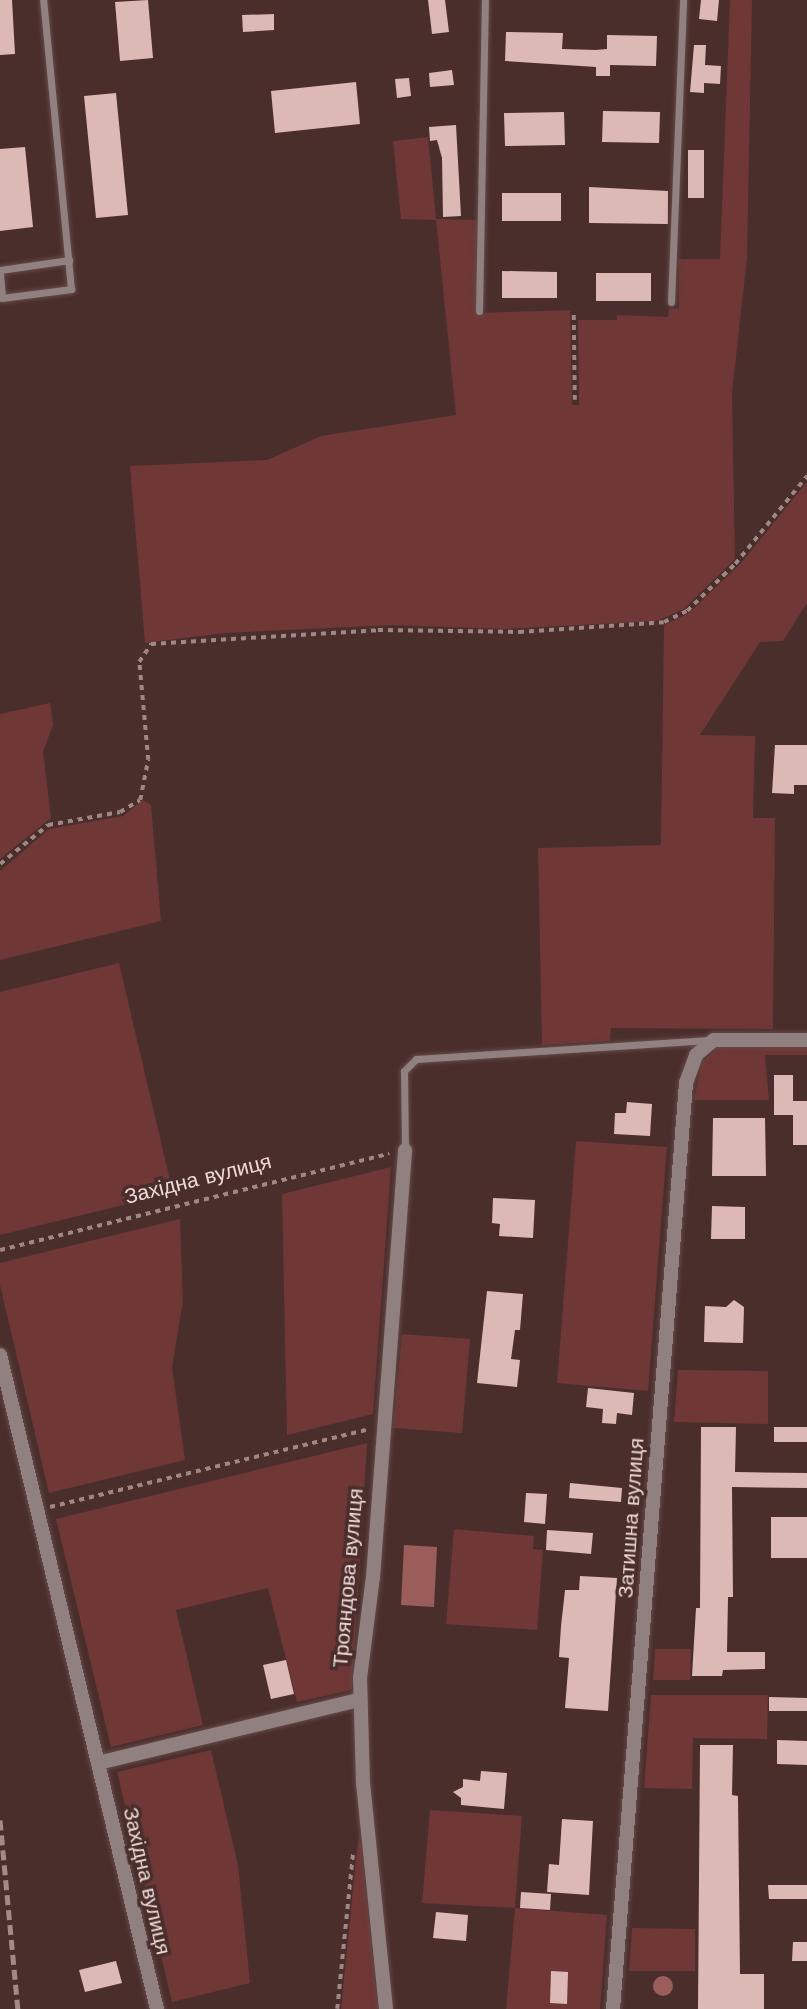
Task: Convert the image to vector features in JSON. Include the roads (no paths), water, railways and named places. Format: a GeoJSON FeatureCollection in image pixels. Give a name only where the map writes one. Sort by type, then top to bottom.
{"type":"FeatureCollection","features":[{"type":"Feature","properties":{"kind":"street"},"geometry":{"type":"LineString","coordinates":[[714,1040],[807,1040]]}},
{"type":"Feature","properties":{"kind":"street","name":"Затишна вулиця"},"geometry":{"type":"LineString","coordinates":[[613,2009],[686,1083],[696,1055],[714,1040]]}},
{"type":"Feature","properties":{"kind":"street","name":"Трояндова вулиця"},"geometry":{"type":"LineString","coordinates":[[386,2009],[363,1783],[359,1700],[373,1577],[382,1426],[405,1150]]}},
{"type":"Feature","properties":{"kind":"street","name":"Західна вулиця"},"geometry":{"type":"LineString","coordinates":[[0,1354],[156,2009]]}},
{"type":"Feature","properties":{"kind":"street"},"geometry":{"type":"LineString","coordinates":[[97,1763],[359,1700]]}},
{"type":"Feature","properties":{"kind":"lane"},"geometry":{"type":"LineString","coordinates":[[43,0],[69,260],[71,289],[2,298],[0,272],[69,260]]}},
{"type":"Feature","properties":{"kind":"lane"},"geometry":{"type":"LineString","coordinates":[[479,311],[485,0]]}},
{"type":"Feature","properties":{"kind":"lane"},"geometry":{"type":"LineString","coordinates":[[671,302],[683,0]]}},
{"type":"Feature","properties":{"kind":"lane"},"geometry":{"type":"LineString","coordinates":[[405,1150],[404,1071],[416,1059],[714,1040]]}},
{"type":"Feature","properties":{"kind":"railway"},"geometry":{"type":"LineString","coordinates":[[0,1820],[18,2009]]}}]}
